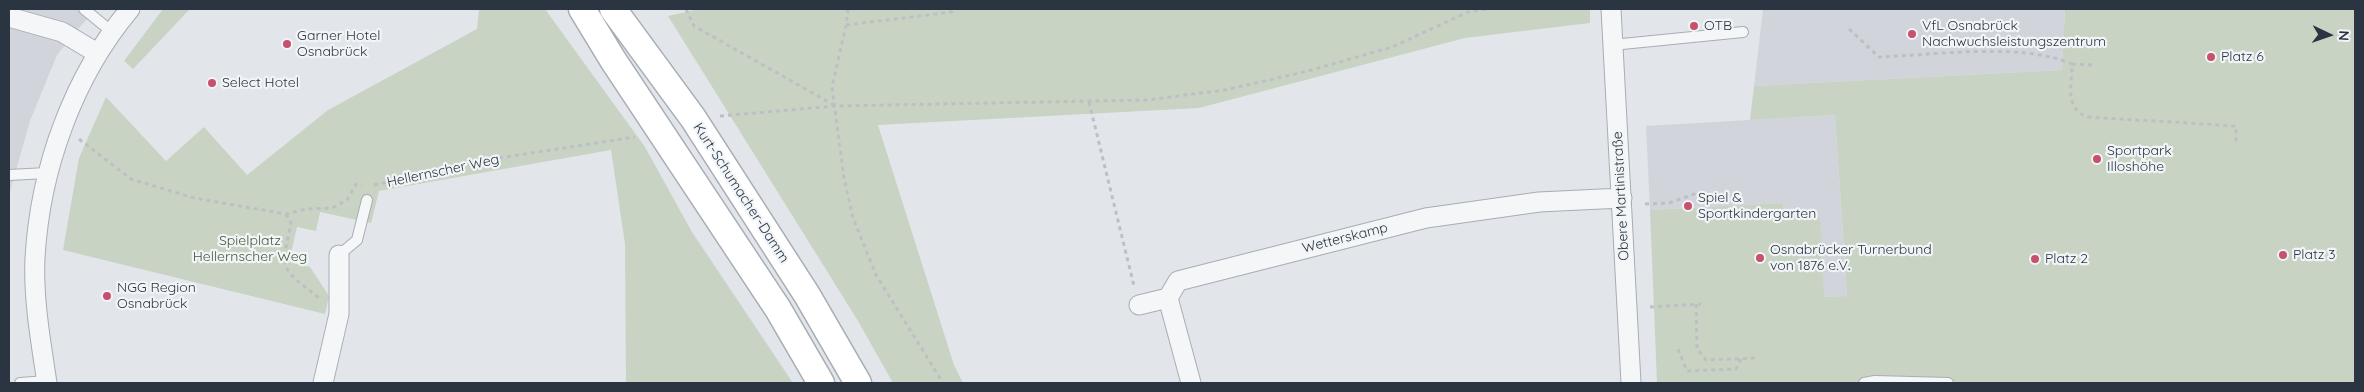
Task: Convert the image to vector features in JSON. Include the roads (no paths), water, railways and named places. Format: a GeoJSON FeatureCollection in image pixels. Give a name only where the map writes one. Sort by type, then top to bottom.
{"type":"FeatureCollection","features":[{"type":"Feature","properties":{"kind":"main road"},"geometry":{"type":"LineString","coordinates":[[582,9],[612,60],[778,309],[821,383]]}},
{"type":"Feature","properties":{"kind":"main road","name":"Kurt-Schumacher-Damm"},"geometry":{"type":"LineString","coordinates":[[613,9],[693,118],[807,295],[858,383]]}},
{"type":"Feature","properties":{"kind":"street"},"geometry":{"type":"LineString","coordinates":[[47,382],[38,307],[35,259],[47,173],[63,126],[97,53],[111,31],[130,9]]}},
{"type":"Feature","properties":{"kind":"street","name":"Obere Martinistraße"},"geometry":{"type":"LineString","coordinates":[[1611,9],[1631,383]]}},
{"type":"Feature","properties":{"kind":"street"},"geometry":{"type":"LineString","coordinates":[[9,17],[62,32],[97,53]]}},
{"type":"Feature","properties":{"kind":"street","name":"Wetterskamp"},"geometry":{"type":"LineString","coordinates":[[1168,298],[1178,282],[1426,218],[1539,202],[1622,198]]}},
{"type":"Feature","properties":{"kind":"street"},"geometry":{"type":"LineString","coordinates":[[323,383],[339,314],[339,255]]}},
{"type":"Feature","properties":{"kind":"street"},"geometry":{"type":"LineString","coordinates":[[1139,305],[1168,298],[1191,383]]}},
{"type":"Feature","properties":{"kind":"lane"},"geometry":{"type":"LineString","coordinates":[[84,9],[111,31]]}},
{"type":"Feature","properties":{"kind":"lane"},"geometry":{"type":"LineString","coordinates":[[1612,45],[1743,32]]}},
{"type":"Feature","properties":{"kind":"lane"},"geometry":{"type":"LineString","coordinates":[[9,175],[47,173]]}},
{"type":"Feature","properties":{"kind":"lane"},"geometry":{"type":"LineString","coordinates":[[339,255],[357,240],[368,200]]}},
{"type":"Feature","properties":{"kind":"lane"},"geometry":{"type":"LineString","coordinates":[[1864,383],[1875,381],[1948,383]]}},
{"type":"Feature","properties":{"kind":"lane"},"geometry":{"type":"LineString","coordinates":[[20,383],[47,382]]}},
{"type":"Feature","properties":{"kind":"place","name":"OTB"},"geometry":{"type":"Point","coordinates":[1694,26]}},
{"type":"Feature","properties":{"kind":"place","name":"VfL Osnabrück Nachwuchsleistungszentrum"},"geometry":{"type":"Point","coordinates":[1912,34]}},
{"type":"Feature","properties":{"kind":"place","name":"Garner Hotel Osnabrück"},"geometry":{"type":"Point","coordinates":[287,44]}},
{"type":"Feature","properties":{"kind":"place","name":"Platz 6"},"geometry":{"type":"Point","coordinates":[2211,57]}},
{"type":"Feature","properties":{"kind":"place","name":"Select Hotel"},"geometry":{"type":"Point","coordinates":[212,83]}},
{"type":"Feature","properties":{"kind":"place","name":"Sportpark Illoshöhe"},"geometry":{"type":"Point","coordinates":[2097,159]}},
{"type":"Feature","properties":{"kind":"place","name":"Spiel & Sportkindergarten"},"geometry":{"type":"Point","coordinates":[1688,206]}},
{"type":"Feature","properties":{"kind":"place","name":"Platz 3"},"geometry":{"type":"Point","coordinates":[2283,255]}},
{"type":"Feature","properties":{"kind":"place","name":"Osnabrücker Turnerbund von 1876 e.V."},"geometry":{"type":"Point","coordinates":[1760,258]}},
{"type":"Feature","properties":{"kind":"place","name":"Platz 2"},"geometry":{"type":"Point","coordinates":[2035,259]}},
{"type":"Feature","properties":{"kind":"place","name":"NGG Region Osnabrück"},"geometry":{"type":"Point","coordinates":[107,296]}},
{"type":"Feature","properties":{"kind":"park label","name":"Spielplatz Hellernscher Weg"},"geometry":{"type":"Point","coordinates":[250,250]}}]}
